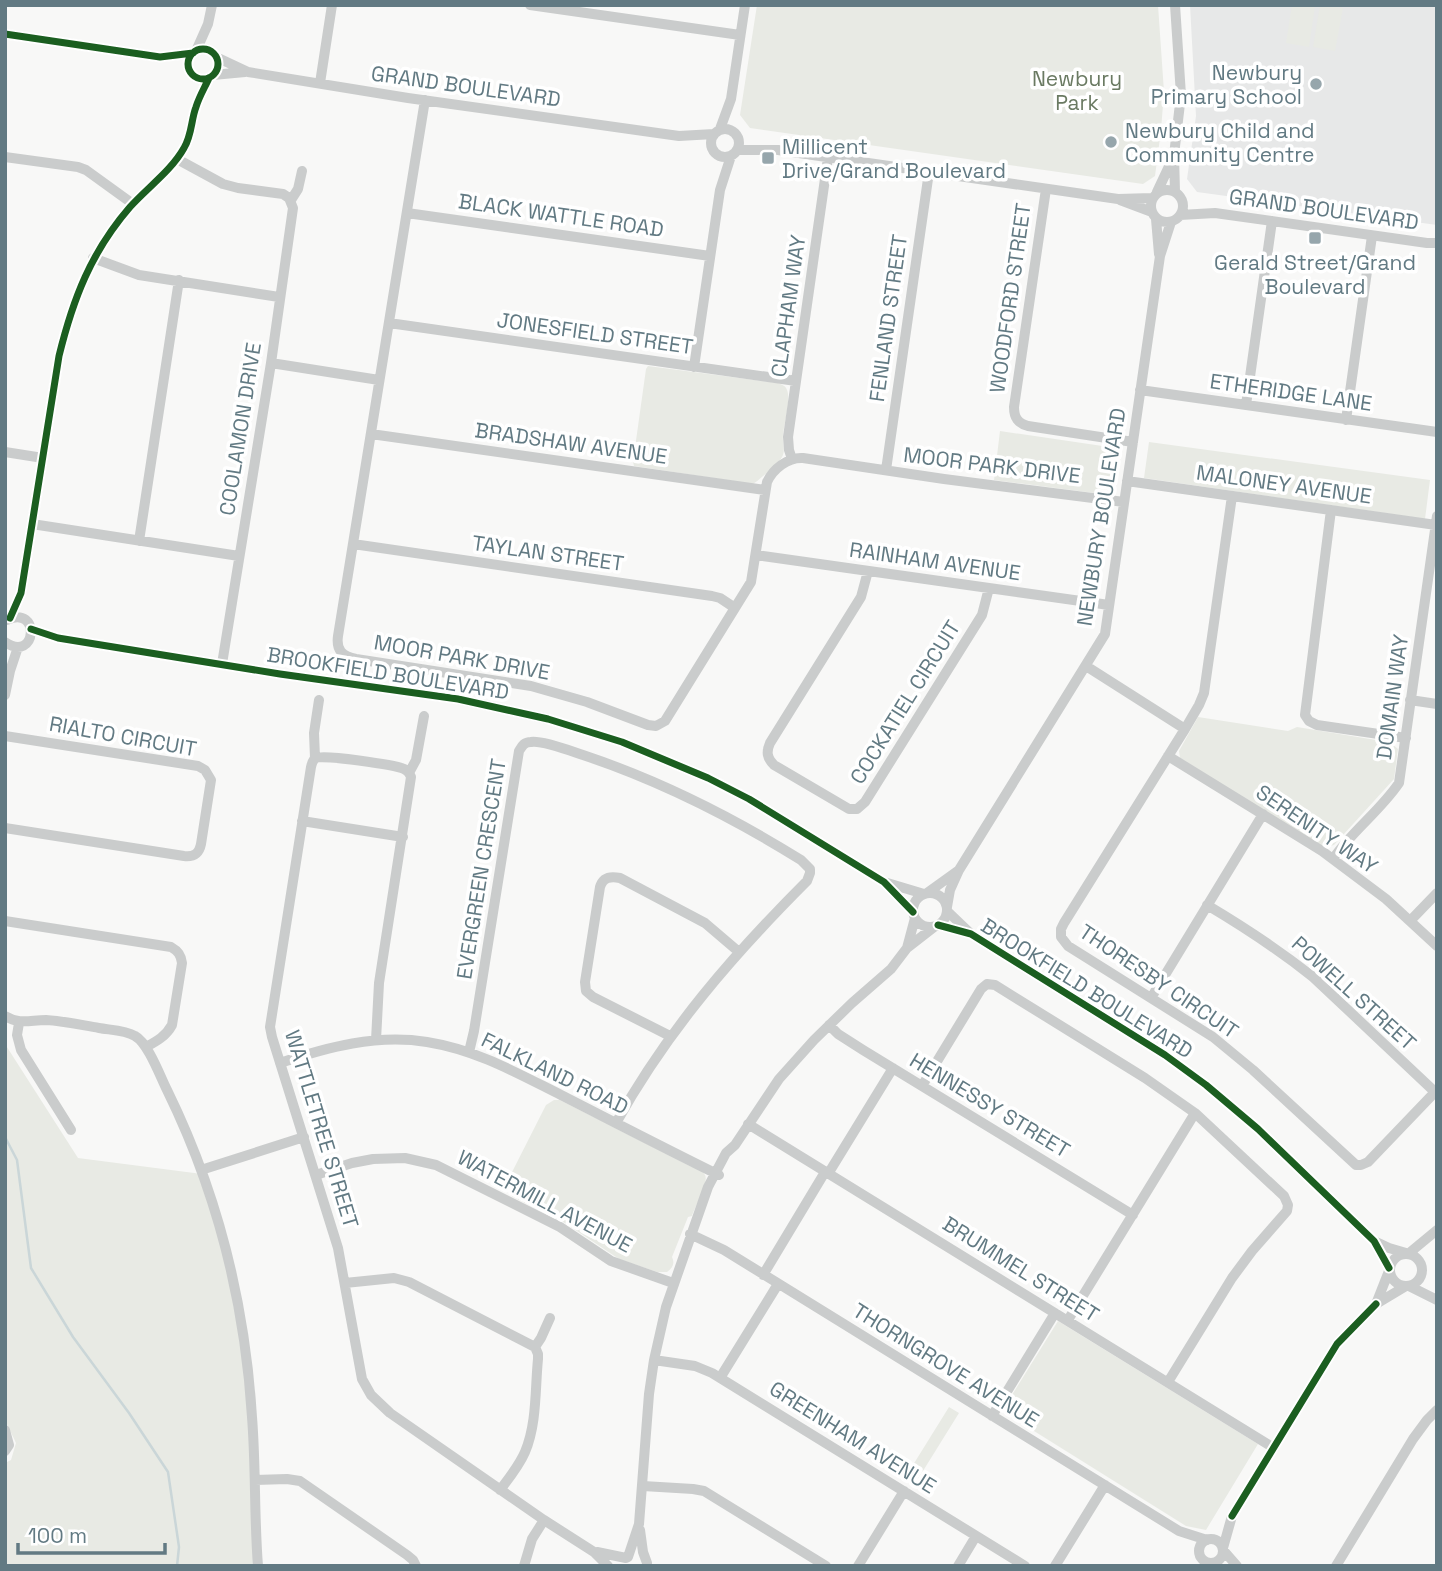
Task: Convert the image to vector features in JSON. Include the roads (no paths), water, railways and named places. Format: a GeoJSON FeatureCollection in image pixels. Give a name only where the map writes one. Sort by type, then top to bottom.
{"type":"FeatureCollection","features":[{"type":"Feature","properties":{"kind":"street"},"geometry":{"type":"LineString","coordinates":[[196,106],[188,61],[208,24],[212,5]]}},
{"type":"Feature","properties":{"kind":"street"},"geometry":{"type":"LineString","coordinates":[[320,83],[332,5]]}},
{"type":"Feature","properties":{"kind":"street"},"geometry":{"type":"LineString","coordinates":[[530,5],[740,35]]}},
{"type":"Feature","properties":{"kind":"street"},"geometry":{"type":"LineString","coordinates":[[694,366],[720,190],[735,144],[731,99],[745,5]]}},
{"type":"Feature","properties":{"kind":"street"},"geometry":{"type":"LineString","coordinates":[[1118,199],[1166,223],[1176,219],[1183,206],[1175,192],[1174,155],[1181,95],[1175,5]]}},
{"type":"Feature","properties":{"kind":"street"},"geometry":{"type":"LineString","coordinates":[[8,620],[21,593],[59,356],[79,288],[93,258],[116,224],[177,159],[186,145],[196,106],[217,67],[208,24]]}},
{"type":"Feature","properties":{"kind":"street"},"geometry":{"type":"LineString","coordinates":[[5,34],[160,57],[204,50],[214,55]]}},
{"type":"Feature","properties":{"kind":"street","name":"GRAND BOULEVARD"},"geometry":{"type":"LineString","coordinates":[[214,55],[248,72]]}},
{"type":"Feature","properties":{"kind":"street"},"geometry":{"type":"LineString","coordinates":[[160,57],[200,79],[211,76]]}},
{"type":"Feature","properties":{"kind":"street","name":"GRAND BOULEVARD"},"geometry":{"type":"LineString","coordinates":[[211,76],[248,72],[679,136],[717,132]]}},
{"type":"Feature","properties":{"kind":"street"},"geometry":{"type":"LineString","coordinates":[[720,190],[712,138],[731,99]]}},
{"type":"Feature","properties":{"kind":"street","name":"MOOR PARK DRIVE"},"geometry":{"type":"LineString","coordinates":[[425,100],[337,641],[343,655],[531,686],[587,702],[653,726],[659,725],[751,582],[767,482],[772,473],[792,459],[803,458],[1124,502]]}},
{"type":"Feature","properties":{"kind":"street"},"geometry":{"type":"LineString","coordinates":[[717,132],[729,129],[735,144]]}},
{"type":"Feature","properties":{"kind":"street","name":"GRAND BOULEVARD"},"geometry":{"type":"LineString","coordinates":[[679,136],[714,151]]}},
{"type":"Feature","properties":{"kind":"street"},"geometry":{"type":"LineString","coordinates":[[735,144],[1118,199],[1155,195],[1166,190],[1175,192]]}},
{"type":"Feature","properties":{"kind":"street"},"geometry":{"type":"LineString","coordinates":[[714,151],[723,157],[735,144]]}},
{"type":"Feature","properties":{"kind":"street"},"geometry":{"type":"LineString","coordinates":[[1154,216],[1150,203],[1174,155]]}},
{"type":"Feature","properties":{"kind":"street"},"geometry":{"type":"LineString","coordinates":[[5,156],[86,170],[133,204]]}},
{"type":"Feature","properties":{"kind":"street","name":"CLAPHAM WAY"},"geometry":{"type":"LineString","coordinates":[[792,459],[788,443],[828,158]]}},
{"type":"Feature","properties":{"kind":"street"},"geometry":{"type":"LineString","coordinates":[[177,159],[223,184],[280,193],[291,201]]}},
{"type":"Feature","properties":{"kind":"street","name":"COOLAMON DRIVE"},"geometry":{"type":"LineString","coordinates":[[222,664],[271,363],[293,212],[291,201],[298,188],[302,170]]}},
{"type":"Feature","properties":{"kind":"street","name":"FENLAND STREET"},"geometry":{"type":"LineString","coordinates":[[886,470],[929,172]]}},
{"type":"Feature","properties":{"kind":"street","name":"WOODFORD STREET"},"geometry":{"type":"LineString","coordinates":[[1046,188],[1014,407],[1016,418],[1021,424],[1028,426],[1133,442]]}},
{"type":"Feature","properties":{"kind":"street","name":"GRAND BOULEVARD"},"geometry":{"type":"LineString","coordinates":[[1183,202],[1215,213],[1434,244]]}},
{"type":"Feature","properties":{"kind":"street","name":"BLACK WATTLE ROAD"},"geometry":{"type":"LineString","coordinates":[[407,213],[710,256]]}},
{"type":"Feature","properties":{"kind":"street","name":"GRAND BOULEVARD"},"geometry":{"type":"LineString","coordinates":[[1176,219],[1215,213]]}},
{"type":"Feature","properties":{"kind":"street","name":"NEWBURY BOULEVARD"},"geometry":{"type":"LineString","coordinates":[[1154,216],[1160,256]]}},
{"type":"Feature","properties":{"kind":"street","name":"NEWBURY BOULEVARD"},"geometry":{"type":"LineString","coordinates":[[947,909],[950,890],[958,870],[1104,634],[1160,256],[1176,219]]}},
{"type":"Feature","properties":{"kind":"street"},"geometry":{"type":"LineString","coordinates":[[1246,405],[1272,221]]}},
{"type":"Feature","properties":{"kind":"street"},"geometry":{"type":"LineString","coordinates":[[1346,419],[1372,236]]}},
{"type":"Feature","properties":{"kind":"street"},"geometry":{"type":"LineString","coordinates":[[93,258],[139,275],[279,297]]}},
{"type":"Feature","properties":{"kind":"street"},"geometry":{"type":"LineString","coordinates":[[139,541],[179,281]]}},
{"type":"Feature","properties":{"kind":"street","name":"JONESFIELD STREET"},"geometry":{"type":"LineString","coordinates":[[389,323],[796,382]]}},
{"type":"Feature","properties":{"kind":"street"},"geometry":{"type":"LineString","coordinates":[[271,363],[379,380]]}},
{"type":"Feature","properties":{"kind":"street","name":"ETHERIDGE LANE"},"geometry":{"type":"LineString","coordinates":[[1140,390],[1437,432]]}},
{"type":"Feature","properties":{"kind":"street","name":"BRADSHAW AVENUE"},"geometry":{"type":"LineString","coordinates":[[371,434],[765,490]]}},
{"type":"Feature","properties":{"kind":"street"},"geometry":{"type":"LineString","coordinates":[[5,452],[43,458]]}},
{"type":"Feature","properties":{"kind":"street","name":"MALONEY AVENUE"},"geometry":{"type":"LineString","coordinates":[[1127,481],[1331,510],[1436,520]]}},
{"type":"Feature","properties":{"kind":"street","name":"THORESBY CIRCUIT"},"geometry":{"type":"LineString","coordinates":[[1232,496],[1204,693],[1185,729],[1064,923],[1060,932],[1062,940],[1213,1037],[1254,1070],[1356,1165],[1368,1162],[1436,1091]]}},
{"type":"Feature","properties":{"kind":"street"},"geometry":{"type":"LineString","coordinates":[[1331,510],[1304,715],[1317,725],[1406,738]]}},
{"type":"Feature","properties":{"kind":"street","name":"DOMAIN WAY"},"geometry":{"type":"LineString","coordinates":[[1333,859],[1348,838],[1399,783],[1410,700],[1431,590],[1436,520]]}},
{"type":"Feature","properties":{"kind":"street"},"geometry":{"type":"LineString","coordinates":[[32,524],[239,556]]}},
{"type":"Feature","properties":{"kind":"street","name":"TAYLAN STREET"},"geometry":{"type":"LineString","coordinates":[[353,544],[712,596],[736,608]]}},
{"type":"Feature","properties":{"kind":"street","name":"RAINHAM AVENUE"},"geometry":{"type":"LineString","coordinates":[[756,555],[1109,605]]}},
{"type":"Feature","properties":{"kind":"street","name":"COCKATIEL CIRCUIT"},"geometry":{"type":"LineString","coordinates":[[867,571],[861,597],[767,752],[774,765],[839,805],[853,810],[865,802],[982,615],[989,588]]}},
{"type":"Feature","properties":{"kind":"street"},"geometry":{"type":"LineString","coordinates":[[5,695],[11,645],[26,644],[29,641],[21,593]]}},
{"type":"Feature","properties":{"kind":"street","name":"BROOKFIELD BOULEVARD"},"geometry":{"type":"LineString","coordinates":[[8,620],[17,617],[58,638]]}},
{"type":"Feature","properties":{"kind":"street","name":"BROOKFIELD BOULEVARD"},"geometry":{"type":"LineString","coordinates":[[29,641],[58,638],[458,699],[548,719],[622,742],[698,774],[749,799],[884,882],[925,894]]}},
{"type":"Feature","properties":{"kind":"street"},"geometry":{"type":"LineString","coordinates":[[1086,666],[1185,729]]}},
{"type":"Feature","properties":{"kind":"street","name":"WATTLETREE STREET"},"geometry":{"type":"LineString","coordinates":[[319,700],[314,740],[315,758],[311,766],[271,1019],[272,1037],[338,1248],[362,1379],[371,1395],[390,1413],[594,1552],[608,1566]]}},
{"type":"Feature","properties":{"kind":"street"},"geometry":{"type":"LineString","coordinates":[[1410,700],[1437,704]]}},
{"type":"Feature","properties":{"kind":"street"},"geometry":{"type":"LineString","coordinates":[[409,773],[416,760],[424,716]]}},
{"type":"Feature","properties":{"kind":"street","name":"RIALTO CIRCUIT"},"geometry":{"type":"LineString","coordinates":[[5,736],[198,766],[208,773],[211,780],[201,844],[198,852],[192,856],[5,828]]}},
{"type":"Feature","properties":{"kind":"street","name":"EVERGREEN CRESCENT"},"geometry":{"type":"LineString","coordinates":[[469,1052],[521,747],[527,742],[538,742],[572,751],[674,790],[768,839],[807,864],[810,873],[807,881],[756,932],[670,1036],[616,1123]]}},
{"type":"Feature","properties":{"kind":"street"},"geometry":{"type":"LineString","coordinates":[[315,758],[325,756],[403,768],[409,773],[411,781],[379,983],[376,1040]]}},
{"type":"Feature","properties":{"kind":"street","name":"SERENITY WAY"},"geometry":{"type":"LineString","coordinates":[[1168,756],[1333,859],[1386,899],[1437,946]]}},
{"type":"Feature","properties":{"kind":"street"},"geometry":{"type":"LineString","coordinates":[[1151,998],[1263,814]]}},
{"type":"Feature","properties":{"kind":"street"},"geometry":{"type":"LineString","coordinates":[[302,821],[402,837]]}},
{"type":"Feature","properties":{"kind":"street","name":"NEWBURY BOULEVARD"},"geometry":{"type":"LineString","coordinates":[[925,894],[958,870]]}},
{"type":"Feature","properties":{"kind":"street"},"geometry":{"type":"LineString","coordinates":[[670,1036],[586,991],[585,982],[603,881],[609,877],[620,878],[692,915],[739,952]]}},
{"type":"Feature","properties":{"kind":"street","name":"BROOKFIELD BOULEVARD"},"geometry":{"type":"LineString","coordinates":[[884,882],[914,915]]}},
{"type":"Feature","properties":{"kind":"street"},"geometry":{"type":"LineString","coordinates":[[1410,921],[1437,893]]}},
{"type":"Feature","properties":{"kind":"street"},"geometry":{"type":"LineString","coordinates":[[648,1564],[643,1552],[639,1524],[646,1419],[654,1360],[673,1283],[699,1212],[718,1175],[733,1156],[735,1145],[779,1079],[829,1025],[891,969],[907,948],[943,922],[946,902],[938,895],[925,894],[915,902],[907,948]]}},
{"type":"Feature","properties":{"kind":"street","name":"POWELL STREET"},"geometry":{"type":"LineString","coordinates":[[1207,905],[1274,947],[1313,977],[1436,1091]]}},
{"type":"Feature","properties":{"kind":"street","name":"BROOKFIELD BOULEVARD"},"geometry":{"type":"LineString","coordinates":[[947,909],[971,934],[1164,1055],[1206,1085],[1258,1129],[1374,1241],[1389,1269]]}},
{"type":"Feature","properties":{"kind":"street"},"geometry":{"type":"LineString","coordinates":[[914,915],[923,925],[936,926]]}},
{"type":"Feature","properties":{"kind":"street"},"geometry":{"type":"LineString","coordinates":[[5,921],[171,947],[178,953],[181,962],[172,1025],[162,1038],[146,1047]]}},
{"type":"Feature","properties":{"kind":"street","name":"BROOKFIELD BOULEVARD"},"geometry":{"type":"LineString","coordinates":[[936,926],[971,934]]}},
{"type":"Feature","properties":{"kind":"street"},"geometry":{"type":"LineString","coordinates":[[922,1086],[981,989],[988,984],[995,985],[1145,1078],[1195,1113],[1284,1196],[1288,1208],[1232,1278],[1168,1382]]}},
{"type":"Feature","properties":{"kind":"street"},"geometry":{"type":"LineString","coordinates":[[5,1016],[19,1023],[50,1020],[136,1036],[146,1047],[173,1104],[201,1170],[224,1245],[239,1311],[252,1416],[258,1566]]}},
{"type":"Feature","properties":{"kind":"street"},"geometry":{"type":"LineString","coordinates":[[19,1023],[17,1035],[21,1050],[71,1130]]}},
{"type":"Feature","properties":{"kind":"street","name":"HENNESSY STREET"},"geometry":{"type":"LineString","coordinates":[[829,1025],[846,1039],[1133,1216]]}},
{"type":"Feature","properties":{"kind":"street","name":"FALKLAND ROAD"},"geometry":{"type":"LineString","coordinates":[[280,1063],[341,1045],[376,1040],[425,1042],[469,1052],[500,1064],[718,1175]]}},
{"type":"Feature","properties":{"kind":"street"},"geometry":{"type":"LineString","coordinates":[[763,1275],[893,1068]]}},
{"type":"Feature","properties":{"kind":"street"},"geometry":{"type":"LineString","coordinates":[[1068,1320],[1195,1113]]}},
{"type":"Feature","properties":{"kind":"street","name":"BRUMMEL STREET"},"geometry":{"type":"LineString","coordinates":[[748,1124],[1274,1448]]}},
{"type":"Feature","properties":{"kind":"street"},"geometry":{"type":"LineString","coordinates":[[201,1170],[304,1137]]}},
{"type":"Feature","properties":{"kind":"street","name":"WATERMILL AVENUE"},"geometry":{"type":"LineString","coordinates":[[316,1175],[373,1159],[405,1158],[436,1165],[561,1227],[611,1261],[673,1283]]}},
{"type":"Feature","properties":{"kind":"street"},"geometry":{"type":"LineString","coordinates":[[1376,1304],[1390,1264],[1397,1256],[1407,1253],[1434,1233]]}},
{"type":"Feature","properties":{"kind":"street"},"geometry":{"type":"LineString","coordinates":[[1231,1566],[1198,1559],[1201,1544],[1232,1516],[1337,1344],[1376,1304],[1418,1281],[1425,1252],[1434,1233]]}},
{"type":"Feature","properties":{"kind":"street","name":"THORNGROVE AVENUE"},"geometry":{"type":"LineString","coordinates":[[690,1234],[724,1250],[1179,1531],[1208,1539]]}},
{"type":"Feature","properties":{"kind":"street","name":"BROOKFIELD BOULEVARD"},"geometry":{"type":"LineString","coordinates":[[1374,1241],[1407,1253]]}},
{"type":"Feature","properties":{"kind":"street"},"geometry":{"type":"LineString","coordinates":[[1407,1253],[1418,1259],[1437,1299]]}},
{"type":"Feature","properties":{"kind":"street"},"geometry":{"type":"LineString","coordinates":[[1389,1269],[1396,1283],[1437,1299]]}},
{"type":"Feature","properties":{"kind":"street"},"geometry":{"type":"LineString","coordinates":[[345,1283],[387,1279],[409,1282],[535,1347],[538,1359],[530,1438],[517,1466],[500,1490]]}},
{"type":"Feature","properties":{"kind":"street"},"geometry":{"type":"LineString","coordinates":[[720,1378],[778,1284]]}},
{"type":"Feature","properties":{"kind":"street"},"geometry":{"type":"LineString","coordinates":[[992,1416],[1055,1313]]}},
{"type":"Feature","properties":{"kind":"street"},"geometry":{"type":"LineString","coordinates":[[535,1347],[550,1318]]}},
{"type":"Feature","properties":{"kind":"street","name":"GREENHAM AVENUE"},"geometry":{"type":"LineString","coordinates":[[654,1360],[703,1369],[720,1378],[1026,1566]]}},
{"type":"Feature","properties":{"kind":"street"},"geometry":{"type":"LineString","coordinates":[[1336,1566],[1413,1439],[1437,1410]]}},
{"type":"Feature","properties":{"kind":"street"},"geometry":{"type":"LineString","coordinates":[[5,1430],[9,1445],[5,1451]]}},
{"type":"Feature","properties":{"kind":"street"},"geometry":{"type":"LineString","coordinates":[[255,1480],[300,1481],[407,1555],[415,1566]]}},
{"type":"Feature","properties":{"kind":"street"},"geometry":{"type":"LineString","coordinates":[[1055,1566],[1104,1485]]}},
{"type":"Feature","properties":{"kind":"street"},"geometry":{"type":"LineString","coordinates":[[643,1486],[704,1491],[826,1566]]}},
{"type":"Feature","properties":{"kind":"street"},"geometry":{"type":"LineString","coordinates":[[858,1566],[904,1491]]}},
{"type":"Feature","properties":{"kind":"street"},"geometry":{"type":"LineString","coordinates":[[1212,1564],[1222,1557],[1232,1516]]}},
{"type":"Feature","properties":{"kind":"street"},"geometry":{"type":"LineString","coordinates":[[524,1566],[532,1539],[544,1520]]}},
{"type":"Feature","properties":{"kind":"street"},"geometry":{"type":"LineString","coordinates":[[624,1560],[639,1524]]}},
{"type":"Feature","properties":{"kind":"street","name":"THORNGROVE AVENUE"},"geometry":{"type":"LineString","coordinates":[[1179,1531],[1198,1559]]}},
{"type":"Feature","properties":{"kind":"street"},"geometry":{"type":"LineString","coordinates":[[958,1566],[976,1536]]}},
{"type":"Feature","properties":{"kind":"street"},"geometry":{"type":"LineString","coordinates":[[1208,1539],[1216,1540],[1237,1566]]}},
{"type":"Feature","properties":{"kind":"street","name":"WATTLETREE STREET"},"geometry":{"type":"LineString","coordinates":[[594,1552],[624,1560],[639,1557],[648,1564]]}},
{"type":"Feature","properties":{"kind":"waterway"},"geometry":{"type":"LineString","coordinates":[[5,1137],[17,1160],[31,1268],[73,1337],[168,1472],[179,1547],[177,1566]]}},
{"type":"Feature","properties":{"kind":"place","name":"Newbury Primary School"},"geometry":{"type":"Point","coordinates":[1316,84]}},
{"type":"Feature","properties":{"kind":"place","name":"Newbury Child and Community Centre"},"geometry":{"type":"Point","coordinates":[1111,142]}},
{"type":"Feature","properties":{"kind":"place","name":"Millicent Drive/Grand Boulevard"},"geometry":{"type":"Point","coordinates":[768,158]}},
{"type":"Feature","properties":{"kind":"place","name":"Gerald Street/Grand Boulevard"},"geometry":{"type":"Point","coordinates":[1315,238]}},
{"type":"Feature","properties":{"kind":"park label","name":"Newbury Park"},"geometry":{"type":"Point","coordinates":[1077,90]}}]}
